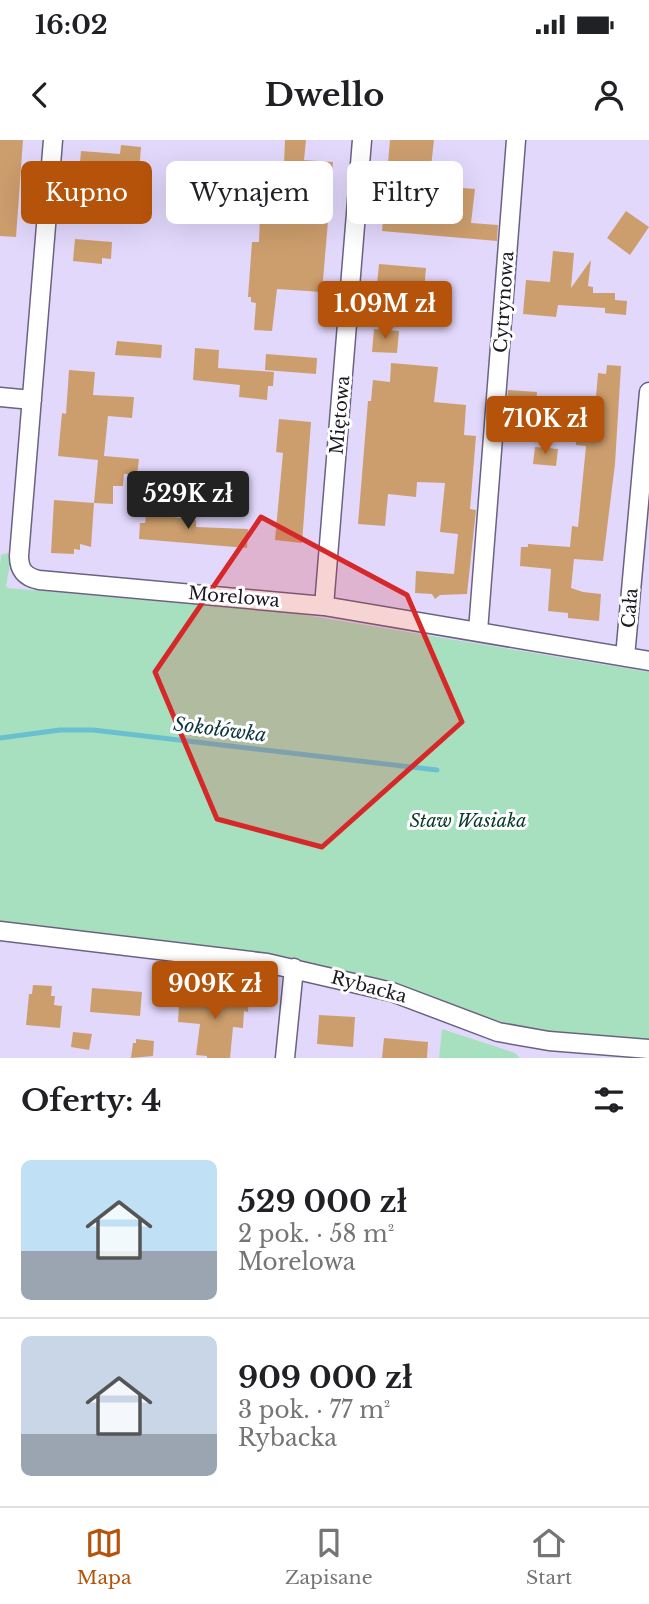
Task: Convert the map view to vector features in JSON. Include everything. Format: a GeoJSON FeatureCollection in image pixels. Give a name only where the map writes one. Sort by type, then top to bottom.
{"type":"FeatureCollection","features":[{"type":"Feature","properties":{"kind":"street"},"geometry":{"type":"LineString","coordinates":[[0,397],[32,400],[53,140]]}},
{"type":"Feature","properties":{"kind":"street","name":"Miętowa"},"geometry":{"type":"LineString","coordinates":[[324,606],[362,140]]}},
{"type":"Feature","properties":{"kind":"street","name":"Cytrynowa"},"geometry":{"type":"LineString","coordinates":[[478,631],[516,140]]}},
{"type":"Feature","properties":{"kind":"street","name":"Cała"},"geometry":{"type":"LineString","coordinates":[[625,657],[649,392]]}},
{"type":"Feature","properties":{"kind":"street","name":"Morelowa"},"geometry":{"type":"LineString","coordinates":[[32,400],[19,556],[21,569],[25,574],[40,580],[324,606],[649,661]]}},
{"type":"Feature","properties":{"kind":"street","name":"Rybacka"},"geometry":{"type":"LineString","coordinates":[[0,931],[233,958],[294,968],[407,997],[548,1049],[649,1049]]}},
{"type":"Feature","properties":{"kind":"street"},"geometry":{"type":"LineString","coordinates":[[285,1058],[294,968]]}},
{"type":"Feature","properties":{"kind":"highlighted area"},"geometry":{"type":"Polygon","coordinates":[[[261,517],[407,595],[462,722],[322,847],[217,819],[155,672],[261,517]]]}},
{"type":"Feature","properties":{"kind":"green space","name":"Staw Wasiaka"},"geometry":{"type":"Polygon","coordinates":[[[8,553],[8,588],[293,613],[649,672],[649,1041],[558,1033],[502,1024],[402,986],[304,962],[231,950],[0,923],[0,566],[1,555],[8,553]]]}},
{"type":"Feature","properties":{"kind":"green space"},"geometry":{"type":"Polygon","coordinates":[[[442,1029],[515,1053],[520,1058],[439,1058],[442,1029]]]}},
{"type":"Feature","properties":{"kind":"building"},"geometry":{"type":"Polygon","coordinates":[[[0,140],[23,140],[16,237],[0,236],[0,140]]]}},
{"type":"Feature","properties":{"kind":"building"},"geometry":{"type":"Polygon","coordinates":[[[285,140],[306,140],[304,160],[318,161],[284,161],[285,140]]]}},
{"type":"Feature","properties":{"kind":"building"},"geometry":{"type":"Polygon","coordinates":[[[390,140],[434,140],[432,161],[388,161],[390,140]]]}},
{"type":"Feature","properties":{"kind":"building"},"geometry":{"type":"Polygon","coordinates":[[[121,145],[141,147],[140,161],[80,161],[81,151],[120,154],[121,145]]]}},
{"type":"Feature","properties":{"kind":"building"},"geometry":{"type":"Polygon","coordinates":[[[463,188],[475,189],[471,223],[498,225],[497,241],[382,231],[383,224],[463,224],[463,188]]]}},
{"type":"Feature","properties":{"kind":"building"},"geometry":{"type":"Polygon","coordinates":[[[626,211],[649,227],[630,255],[607,238],[626,211]]]}},
{"type":"Feature","properties":{"kind":"building"},"geometry":{"type":"Polygon","coordinates":[[[260,224],[328,224],[322,292],[277,289],[272,331],[254,330],[256,303],[251,302],[251,297],[248,297],[252,242],[259,242],[260,224]]]}},
{"type":"Feature","properties":{"kind":"building"},"geometry":{"type":"Polygon","coordinates":[[[75,239],[112,242],[111,259],[102,258],[102,264],[73,261],[75,239]]]}},
{"type":"Feature","properties":{"kind":"building"},"geometry":{"type":"Polygon","coordinates":[[[553,251],[574,253],[571,288],[591,260],[588,286],[593,287],[593,293],[615,293],[615,300],[627,301],[626,315],[605,313],[605,308],[558,305],[556,317],[523,314],[526,280],[550,282],[553,251]]]}},
{"type":"Feature","properties":{"kind":"building"},"geometry":{"type":"Polygon","coordinates":[[[379,264],[426,268],[423,303],[376,296],[379,264]]]}},
{"type":"Feature","properties":{"kind":"building"},"geometry":{"type":"Polygon","coordinates":[[[374,329],[399,331],[397,353],[372,352],[374,329]]]}},
{"type":"Feature","properties":{"kind":"building"},"geometry":{"type":"Polygon","coordinates":[[[117,341],[162,345],[161,358],[115,355],[117,341]]]}},
{"type":"Feature","properties":{"kind":"building"},"geometry":{"type":"Polygon","coordinates":[[[195,348],[219,350],[218,368],[274,372],[273,386],[268,386],[267,400],[239,397],[240,385],[193,380],[195,348]]]}},
{"type":"Feature","properties":{"kind":"building"},"geometry":{"type":"Polygon","coordinates":[[[266,354],[317,358],[316,374],[265,370],[266,354]]]}},
{"type":"Feature","properties":{"kind":"building"},"geometry":{"type":"Polygon","coordinates":[[[391,363],[438,367],[434,402],[466,405],[464,435],[476,436],[470,509],[476,510],[467,594],[440,595],[435,599],[432,594],[415,593],[416,571],[454,574],[458,534],[440,532],[445,483],[417,482],[416,497],[388,494],[385,526],[358,524],[368,401],[371,401],[373,380],[390,382],[391,363]]]}},
{"type":"Feature","properties":{"kind":"building"},"geometry":{"type":"Polygon","coordinates":[[[607,365],[621,366],[615,464],[603,561],[574,559],[571,588],[601,594],[599,621],[568,618],[568,613],[548,611],[551,569],[520,566],[521,547],[528,547],[528,544],[570,547],[572,526],[578,527],[586,446],[576,445],[576,428],[581,428],[583,396],[596,397],[598,373],[606,374],[607,365]]]}},
{"type":"Feature","properties":{"kind":"building"},"geometry":{"type":"Polygon","coordinates":[[[69,370],[95,372],[93,395],[134,397],[132,418],[108,416],[104,456],[139,459],[137,475],[124,474],[123,486],[113,486],[113,504],[94,503],[98,460],[58,456],[62,413],[66,414],[69,370]]]}},
{"type":"Feature","properties":{"kind":"building"},"geometry":{"type":"Polygon","coordinates":[[[508,390],[537,392],[535,414],[528,413],[527,424],[506,421],[508,390]]]}},
{"type":"Feature","properties":{"kind":"building"},"geometry":{"type":"Polygon","coordinates":[[[279,419],[311,422],[302,543],[275,540],[283,453],[276,452],[279,419]]]}},
{"type":"Feature","properties":{"kind":"building"},"geometry":{"type":"Polygon","coordinates":[[[535,447],[558,449],[556,466],[533,464],[535,447]]]}},
{"type":"Feature","properties":{"kind":"building"},"geometry":{"type":"Polygon","coordinates":[[[54,500],[94,503],[91,547],[80,544],[80,550],[74,549],[74,554],[51,553],[54,500]]]}},
{"type":"Feature","properties":{"kind":"building"},"geometry":{"type":"Polygon","coordinates":[[[147,507],[166,508],[165,516],[196,520],[196,527],[248,529],[247,548],[139,539],[140,523],[145,523],[147,507]]]}},
{"type":"Feature","properties":{"kind":"building"},"geometry":{"type":"Polygon","coordinates":[[[33,985],[52,986],[54,1005],[62,1006],[60,1028],[26,1025],[29,994],[32,994],[33,985]]]}},
{"type":"Feature","properties":{"kind":"building"},"geometry":{"type":"Polygon","coordinates":[[[92,988],[142,992],[140,1016],[90,1012],[92,988]]]}},
{"type":"Feature","properties":{"kind":"building"},"geometry":{"type":"Polygon","coordinates":[[[194,992],[249,997],[248,1012],[244,1011],[243,1028],[233,1027],[230,1058],[196,1055],[200,1024],[178,1022],[179,1004],[189,1005],[189,999],[194,1000],[194,992]]]}},
{"type":"Feature","properties":{"kind":"building"},"geometry":{"type":"Polygon","coordinates":[[[319,1015],[355,1017],[353,1047],[317,1044],[319,1015]]]}},
{"type":"Feature","properties":{"kind":"building"},"geometry":{"type":"Polygon","coordinates":[[[73,1032],[92,1034],[89,1050],[71,1047],[73,1032]]]}},
{"type":"Feature","properties":{"kind":"building"},"geometry":{"type":"Polygon","coordinates":[[[384,1038],[428,1042],[427,1058],[382,1058],[384,1038]]]}},
{"type":"Feature","properties":{"kind":"building"},"geometry":{"type":"Polygon","coordinates":[[[136,1039],[154,1041],[153,1056],[131,1058],[136,1039]]]}},
{"type":"Feature","properties":{"kind":"waterway","name":"Sokołówka"},"geometry":{"type":"LineString","coordinates":[[0,738],[60,730],[93,730],[437,770]]}}]}
